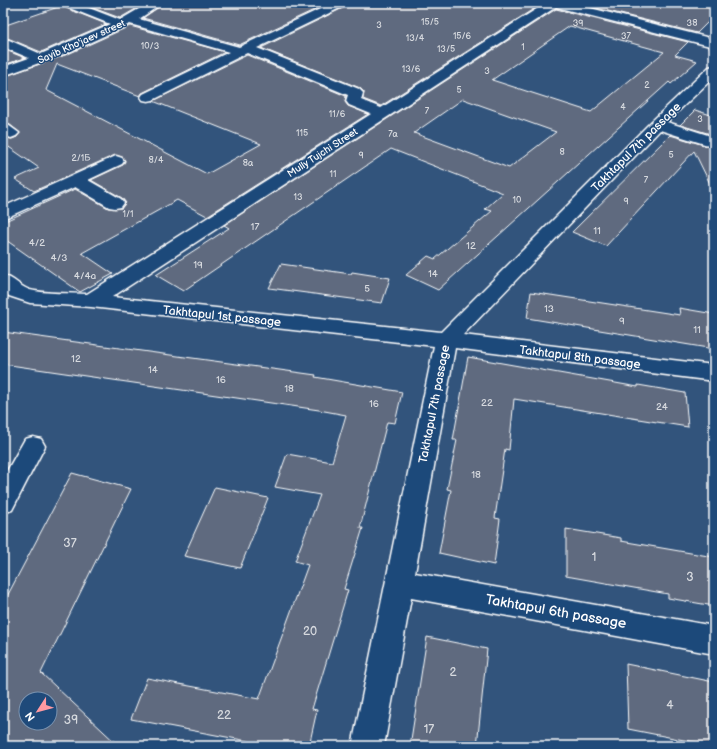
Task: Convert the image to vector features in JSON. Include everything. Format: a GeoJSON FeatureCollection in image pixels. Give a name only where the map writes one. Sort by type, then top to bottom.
{"type":"FeatureCollection","features":[{"type":"Feature","properties":{"kind":"street"},"geometry":{"type":"LineString","coordinates":[[135,3],[153,5]]}},
{"type":"Feature","properties":{"kind":"street"},"geometry":{"type":"LineString","coordinates":[[148,97],[342,3]]}},
{"type":"Feature","properties":{"kind":"street"},"geometry":{"type":"LineString","coordinates":[[555,3],[714,43]]}},
{"type":"Feature","properties":{"kind":"street","name":"Mully Tujchi Street"},"geometry":{"type":"LineString","coordinates":[[91,301],[555,3]]}},
{"type":"Feature","properties":{"kind":"street"},"geometry":{"type":"LineString","coordinates":[[71,5],[125,22],[180,32],[243,50],[354,92],[356,94],[352,101],[382,114]]}},
{"type":"Feature","properties":{"kind":"street","name":"Sayib Kho'jaev street"},"geometry":{"type":"LineString","coordinates":[[3,72],[41,59],[125,22],[153,5]]}},
{"type":"Feature","properties":{"kind":"street"},"geometry":{"type":"LineString","coordinates":[[5,43],[41,59]]}},
{"type":"Feature","properties":{"kind":"street","name":"Takhtapul 7th passage"},"geometry":{"type":"LineString","coordinates":[[368,746],[398,583],[446,340],[657,124],[714,70]]}},
{"type":"Feature","properties":{"kind":"street"},"geometry":{"type":"LineString","coordinates":[[657,124],[714,142]]}},
{"type":"Feature","properties":{"kind":"street"},"geometry":{"type":"LineString","coordinates":[[3,214],[116,161]]}},
{"type":"Feature","properties":{"kind":"street"},"geometry":{"type":"LineString","coordinates":[[75,180],[115,203]]}},
{"type":"Feature","properties":{"kind":"street","name":"Takhtapul 1st passage"},"geometry":{"type":"LineString","coordinates":[[3,281],[16,292],[30,297],[91,301],[446,340]]}},
{"type":"Feature","properties":{"kind":"street","name":"Takhtapul 8th passage"},"geometry":{"type":"LineString","coordinates":[[446,340],[714,373]]}},
{"type":"Feature","properties":{"kind":"street"},"geometry":{"type":"LineString","coordinates":[[3,502],[32,446]]}},
{"type":"Feature","properties":{"kind":"street","name":"Takhtapul 6th passage"},"geometry":{"type":"LineString","coordinates":[[398,583],[714,640]]}},
{"type":"Feature","properties":{"kind":"building"},"geometry":{"type":"Polygon","coordinates":[[[80,3],[146,3],[120,18],[80,3]]]}},
{"type":"Feature","properties":{"kind":"building"},"geometry":{"type":"Polygon","coordinates":[[[164,3],[329,3],[239,45],[143,18],[164,3]]]}},
{"type":"Feature","properties":{"kind":"building"},"geometry":{"type":"Polygon","coordinates":[[[350,3],[543,3],[381,106],[363,99],[364,92],[360,88],[261,48],[347,6],[350,3]]]}},
{"type":"Feature","properties":{"kind":"building"},"geometry":{"type":"Polygon","coordinates":[[[576,3],[714,3],[714,16],[697,33],[576,3]]]}},
{"type":"Feature","properties":{"kind":"building"},"geometry":{"type":"Polygon","coordinates":[[[64,5],[66,8],[106,24],[41,52],[10,39],[3,38],[3,26],[64,5]]]}},
{"type":"Feature","properties":{"kind":"building"},"geometry":{"type":"Polygon","coordinates":[[[556,9],[688,42],[675,55],[697,61],[671,84],[669,82],[438,290],[406,275],[428,256],[435,259],[492,211],[485,209],[503,193],[391,149],[183,291],[156,275],[229,228],[224,225],[556,9]],[[570,26],[492,80],[591,112],[664,52],[584,30],[570,26]],[[463,99],[414,133],[509,168],[556,132],[463,99]]]}},
{"type":"Feature","properties":{"kind":"building"},"geometry":{"type":"Polygon","coordinates":[[[130,26],[225,52],[142,93],[140,96],[57,64],[46,90],[207,174],[261,144],[153,101],[247,55],[346,96],[345,102],[348,106],[368,114],[207,216],[177,200],[82,253],[113,274],[80,292],[3,238],[3,222],[75,189],[108,208],[121,208],[126,203],[122,198],[91,180],[123,165],[125,160],[122,157],[115,155],[34,191],[15,179],[39,168],[3,143],[3,137],[12,139],[17,137],[20,133],[9,124],[3,122],[3,77],[68,54],[130,26]]]}},
{"type":"Feature","properties":{"kind":"building"},"geometry":{"type":"Polygon","coordinates":[[[3,49],[25,58],[3,65],[3,49]]]}},
{"type":"Feature","properties":{"kind":"building"},"geometry":{"type":"Polygon","coordinates":[[[695,110],[714,116],[714,135],[680,125],[695,110]]]}},
{"type":"Feature","properties":{"kind":"building"},"geometry":{"type":"Polygon","coordinates":[[[670,135],[714,148],[714,192],[694,151],[606,246],[572,232],[670,135]]]}},
{"type":"Feature","properties":{"kind":"building"},"geometry":{"type":"Polygon","coordinates":[[[281,264],[390,278],[382,303],[269,288],[281,264]]]}},
{"type":"Feature","properties":{"kind":"building"},"geometry":{"type":"Polygon","coordinates":[[[531,292],[680,315],[679,308],[714,314],[714,349],[527,318],[531,292]]]}},
{"type":"Feature","properties":{"kind":"building"},"geometry":{"type":"Polygon","coordinates":[[[3,332],[316,375],[315,377],[402,392],[395,423],[387,422],[360,528],[363,528],[344,589],[348,590],[312,709],[317,710],[309,746],[252,746],[253,742],[131,719],[147,678],[259,699],[308,565],[295,561],[320,495],[275,487],[287,454],[332,462],[346,415],[3,364],[3,332]]]}},
{"type":"Feature","properties":{"kind":"building"},"geometry":{"type":"Polygon","coordinates":[[[468,357],[638,387],[638,385],[685,393],[688,427],[514,399],[509,450],[505,449],[495,518],[500,519],[494,565],[439,553],[451,490],[447,489],[457,440],[453,440],[468,357]]]}},
{"type":"Feature","properties":{"kind":"building"},"geometry":{"type":"Polygon","coordinates":[[[72,473],[131,489],[41,673],[119,746],[3,746],[3,604],[72,473]]]}},
{"type":"Feature","properties":{"kind":"building"},"geometry":{"type":"Polygon","coordinates":[[[215,487],[268,498],[240,568],[184,556],[215,487]]]}},
{"type":"Feature","properties":{"kind":"building"},"geometry":{"type":"Polygon","coordinates":[[[566,529],[621,538],[621,541],[714,557],[714,606],[668,598],[668,594],[566,576],[566,529]]]}},
{"type":"Feature","properties":{"kind":"building"},"geometry":{"type":"Polygon","coordinates":[[[427,637],[487,649],[477,746],[410,746],[427,637]]]}},
{"type":"Feature","properties":{"kind":"building"},"geometry":{"type":"Polygon","coordinates":[[[626,664],[714,682],[714,746],[628,729],[626,664]]]}}]}
